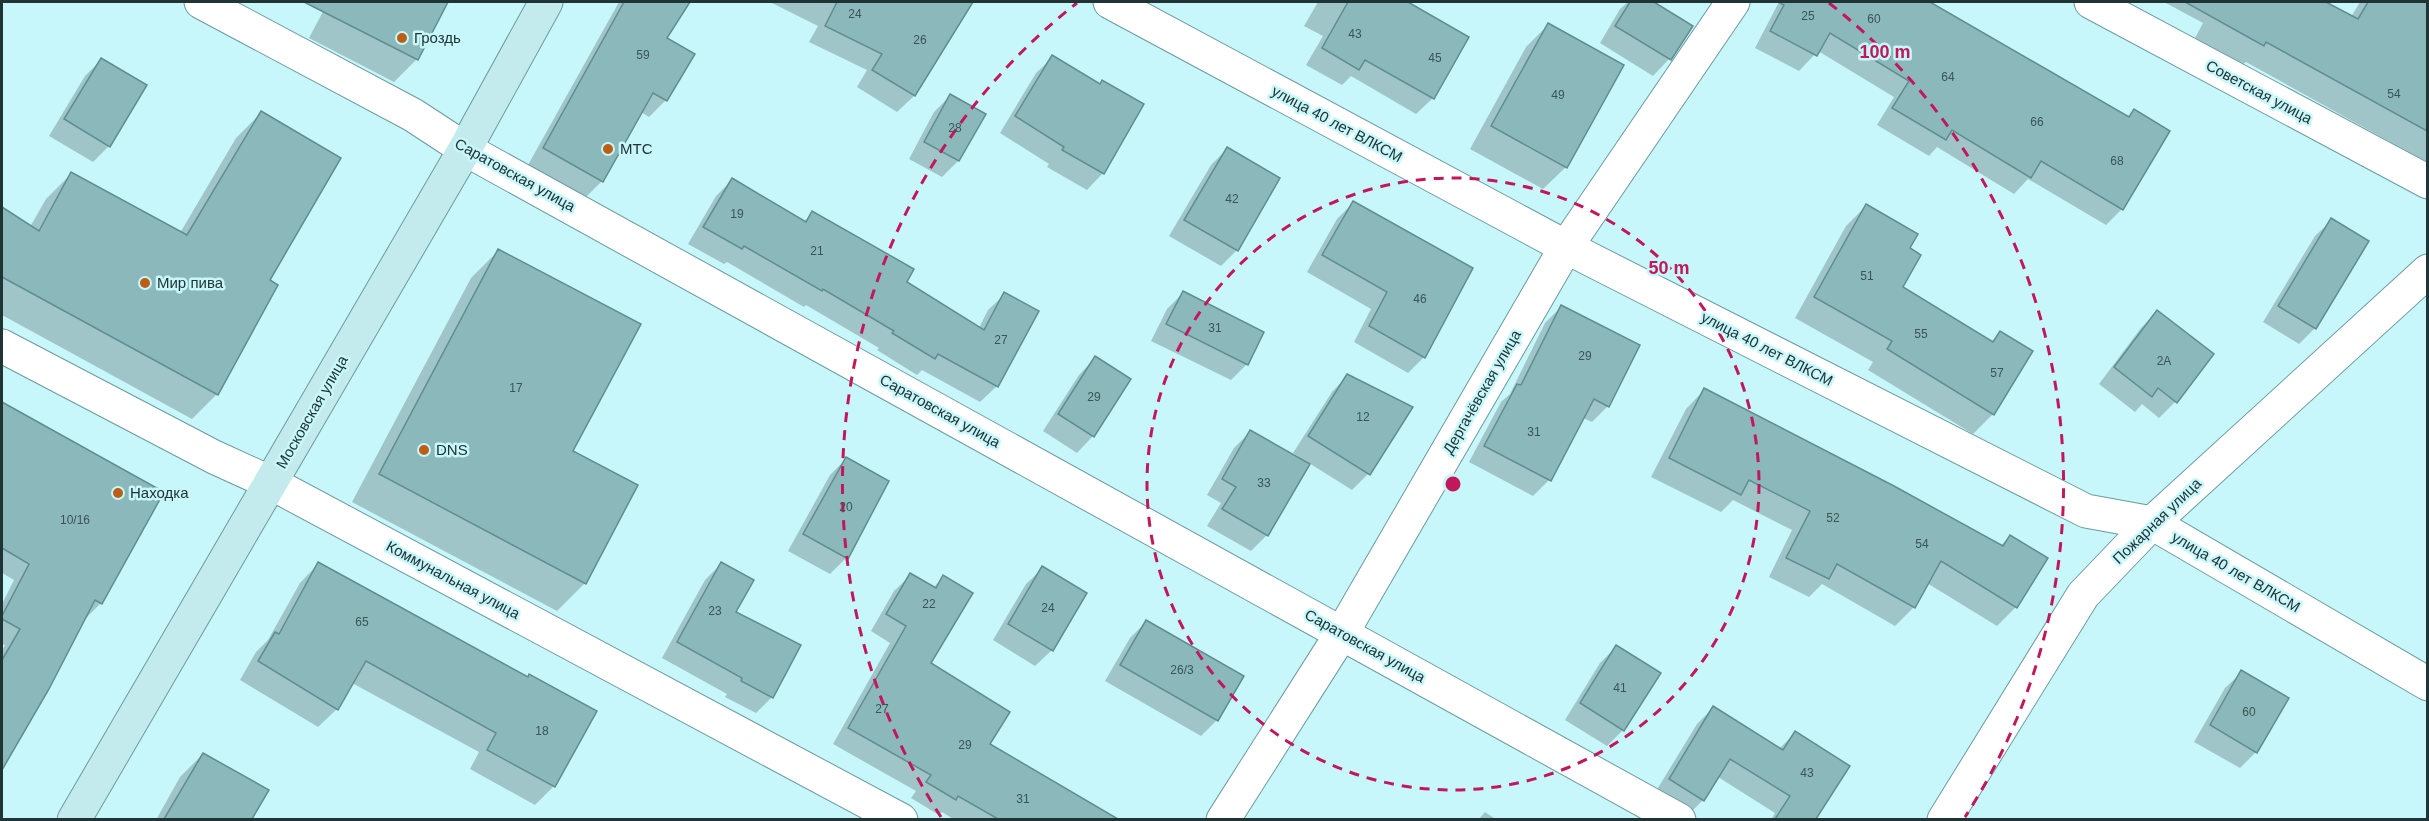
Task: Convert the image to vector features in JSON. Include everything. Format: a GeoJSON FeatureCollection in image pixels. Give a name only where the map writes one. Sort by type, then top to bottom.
{"type":"FeatureCollection","features":[{"type":"Feature","properties":{"kind":"main road","name":"Московская улица"},"geometry":{"type":"LineString","coordinates":[[74,819],[465,149],[546,2]]}},
{"type":"Feature","properties":{"kind":"street","name":"Саратовская улица"},"geometry":{"type":"LineString","coordinates":[[201,2],[412,115],[465,149],[1679,819]]}},
{"type":"Feature","properties":{"kind":"street","name":"улица 40 лет ВЛКСМ"},"geometry":{"type":"LineString","coordinates":[[1110,2],[1566,247],[2086,512],[2152,523],[2427,684]]}},
{"type":"Feature","properties":{"kind":"street","name":"Дергачёвская улица"},"geometry":{"type":"LineString","coordinates":[[1223,819],[1342,633],[1566,247],[1733,2]]}},
{"type":"Feature","properties":{"kind":"street","name":"Советская улица"},"geometry":{"type":"LineString","coordinates":[[2091,2],[2427,182]]}},
{"type":"Feature","properties":{"kind":"street","name":"Пожарная улица"},"geometry":{"type":"LineString","coordinates":[[1944,819],[2083,595],[2152,523],[2427,271]]}},
{"type":"Feature","properties":{"kind":"street","name":"Коммунальная улица"},"geometry":{"type":"LineString","coordinates":[[2,346],[214,457],[271,483],[901,819]]}},
{"type":"Feature","properties":{"kind":"building","name":"Гроздь"},"geometry":{"type":"Polygon","coordinates":[[[304,2],[448,2],[418,60],[304,2]]]}},
{"type":"Feature","properties":{"kind":"building"},"geometry":{"type":"Polygon","coordinates":[[[624,2],[690,2],[667,38],[695,54],[667,101],[653,93],[603,182],[543,148],[624,2]]]}},
{"type":"Feature","properties":{"kind":"building"},"geometry":{"type":"Polygon","coordinates":[[[837,2],[973,2],[915,96],[872,70],[882,54],[825,26],[837,2]]]}},
{"type":"Feature","properties":{"kind":"building"},"geometry":{"type":"Polygon","coordinates":[[[1348,2],[1408,2],[1469,37],[1434,99],[1365,60],[1359,70],[1322,48],[1348,2]]]}},
{"type":"Feature","properties":{"kind":"building"},"geometry":{"type":"Polygon","coordinates":[[[1630,2],[1654,2],[1693,26],[1671,60],[1615,26],[1630,2]]]}},
{"type":"Feature","properties":{"kind":"building"},"geometry":{"type":"Polygon","coordinates":[[[1778,2],[1930,2],[2129,117],[2134,109],[2170,131],[2123,210],[2041,161],[2031,178],[1952,130],[1946,140],[1892,108],[1909,81],[1830,33],[1817,56],[1770,31],[1784,5],[1778,2]]]}},
{"type":"Feature","properties":{"kind":"building"},"geometry":{"type":"Polygon","coordinates":[[[2185,2],[2326,2],[2358,19],[2368,2],[2427,2],[2427,131],[2266,42],[2264,46],[2185,2]]]}},
{"type":"Feature","properties":{"kind":"building"},"geometry":{"type":"Polygon","coordinates":[[[1548,23],[1624,65],[1567,168],[1491,126],[1548,23]]]}},
{"type":"Feature","properties":{"kind":"building"},"geometry":{"type":"Polygon","coordinates":[[[1052,55],[1100,84],[1102,80],[1144,104],[1104,174],[1062,150],[1064,147],[1015,116],[1052,55]]]}},
{"type":"Feature","properties":{"kind":"building"},"geometry":{"type":"Polygon","coordinates":[[[101,58],[147,85],[110,147],[64,119],[101,58]]]}},
{"type":"Feature","properties":{"kind":"building"},"geometry":{"type":"Polygon","coordinates":[[[950,94],[986,114],[959,161],[924,142],[950,94]]]}},
{"type":"Feature","properties":{"kind":"building","name":"Мир пива"},"geometry":{"type":"Polygon","coordinates":[[[261,111],[341,158],[270,280],[278,285],[218,395],[2,277],[2,207],[39,231],[71,172],[187,235],[261,111]]]}},
{"type":"Feature","properties":{"kind":"building"},"geometry":{"type":"Polygon","coordinates":[[[1227,147],[1280,178],[1238,251],[1184,220],[1227,147]]]}},
{"type":"Feature","properties":{"kind":"building"},"geometry":{"type":"Polygon","coordinates":[[[732,178],[806,222],[812,211],[914,269],[907,282],[984,330],[1004,292],[1039,311],[998,387],[938,354],[935,359],[892,333],[894,331],[823,289],[822,291],[744,246],[742,249],[703,227],[732,178]]]}},
{"type":"Feature","properties":{"kind":"building"},"geometry":{"type":"Polygon","coordinates":[[[1353,201],[1473,268],[1425,358],[1369,326],[1387,292],[1322,255],[1353,201]]]}},
{"type":"Feature","properties":{"kind":"building"},"geometry":{"type":"Polygon","coordinates":[[[1866,204],[1918,234],[1910,248],[1921,255],[1903,287],[1993,342],[2000,331],[2033,351],[1994,415],[1887,349],[1892,341],[1814,297],[1866,204]]]}},
{"type":"Feature","properties":{"kind":"building"},"geometry":{"type":"Polygon","coordinates":[[[2331,218],[2369,241],[2316,329],[2278,306],[2331,218]]]}},
{"type":"Feature","properties":{"kind":"building"},"geometry":{"type":"Polygon","coordinates":[[[498,249],[641,324],[573,451],[638,485],[586,584],[379,474],[498,249]]]}},
{"type":"Feature","properties":{"kind":"building"},"geometry":{"type":"Polygon","coordinates":[[[1183,291],[1264,332],[1248,365],[1166,324],[1183,291]]]}},
{"type":"Feature","properties":{"kind":"building"},"geometry":{"type":"Polygon","coordinates":[[[1561,305],[1640,345],[1609,407],[1594,399],[1551,481],[1484,446],[1517,384],[1521,385],[1561,305]]]}},
{"type":"Feature","properties":{"kind":"building"},"geometry":{"type":"Polygon","coordinates":[[[2157,310],[2214,354],[2177,403],[2158,388],[2152,397],[2114,367],[2157,310]]]}},
{"type":"Feature","properties":{"kind":"building"},"geometry":{"type":"Polygon","coordinates":[[[1095,356],[1131,379],[1094,437],[1058,414],[1095,356]]]}},
{"type":"Feature","properties":{"kind":"building"},"geometry":{"type":"Polygon","coordinates":[[[1347,374],[1413,407],[1370,475],[1308,436],[1347,374]]]}},
{"type":"Feature","properties":{"kind":"building"},"geometry":{"type":"Polygon","coordinates":[[[1704,388],[1894,486],[2003,546],[2010,535],[2048,558],[2017,608],[1941,561],[1915,608],[1837,564],[1829,579],[1786,558],[1810,511],[1749,480],[1741,495],[1669,458],[1704,388]]]}},
{"type":"Feature","properties":{"kind":"building"},"geometry":{"type":"Polygon","coordinates":[[[2,402],[164,492],[102,604],[95,600],[49,689],[2,770],[2,660],[20,629],[2,619],[2,616],[29,564],[2,548],[2,402]]]}},
{"type":"Feature","properties":{"kind":"building"},"geometry":{"type":"Polygon","coordinates":[[[1250,430],[1310,464],[1268,536],[1222,509],[1236,487],[1222,479],[1250,430]]]}},
{"type":"Feature","properties":{"kind":"building"},"geometry":{"type":"Polygon","coordinates":[[[846,457],[889,481],[848,559],[803,534],[846,457]]]}},
{"type":"Feature","properties":{"kind":"building"},"geometry":{"type":"Polygon","coordinates":[[[318,562],[528,677],[529,674],[597,711],[555,787],[487,750],[496,733],[366,661],[338,710],[258,661],[275,632],[279,634],[318,562]]]}},
{"type":"Feature","properties":{"kind":"building"},"geometry":{"type":"Polygon","coordinates":[[[721,562],[754,580],[736,612],[801,645],[773,698],[677,642],[721,562]]]}},
{"type":"Feature","properties":{"kind":"building"},"geometry":{"type":"Polygon","coordinates":[[[1042,566],[1087,593],[1053,651],[1008,624],[1042,566]]]}},
{"type":"Feature","properties":{"kind":"building"},"geometry":{"type":"Polygon","coordinates":[[[910,573],[936,588],[943,575],[973,593],[931,663],[1010,712],[990,744],[1118,819],[998,819],[958,796],[956,800],[926,782],[931,775],[848,728],[906,626],[886,614],[910,573]]]}},
{"type":"Feature","properties":{"kind":"building"},"geometry":{"type":"Polygon","coordinates":[[[1146,620],[1244,676],[1218,721],[1120,665],[1146,620]]]}},
{"type":"Feature","properties":{"kind":"building"},"geometry":{"type":"Polygon","coordinates":[[[1616,645],[1661,673],[1624,731],[1580,703],[1616,645]]]}},
{"type":"Feature","properties":{"kind":"building"},"geometry":{"type":"Polygon","coordinates":[[[2241,670],[2289,698],[2257,753],[2210,725],[2241,670]]]}},
{"type":"Feature","properties":{"kind":"building"},"geometry":{"type":"Polygon","coordinates":[[[1713,706],[1783,750],[1795,731],[1850,766],[1816,819],[1775,819],[1790,796],[1730,759],[1704,801],[1669,779],[1713,706]]]}},
{"type":"Feature","properties":{"kind":"building"},"geometry":{"type":"Polygon","coordinates":[[[203,753],[269,790],[252,819],[164,819],[203,753]]]}},
{"type":"Feature","properties":{"kind":"place","name":"Гроздь"},"geometry":{"type":"Point","coordinates":[402,38]}},
{"type":"Feature","properties":{"kind":"place","name":"МТС"},"geometry":{"type":"Point","coordinates":[608,149]}},
{"type":"Feature","properties":{"kind":"place","name":"Мир пива"},"geometry":{"type":"Point","coordinates":[145,283]}},
{"type":"Feature","properties":{"kind":"place","name":"DNS"},"geometry":{"type":"Point","coordinates":[424,450]}},
{"type":"Feature","properties":{"kind":"place","name":"Находка"},"geometry":{"type":"Point","coordinates":[118,493]}}]}
